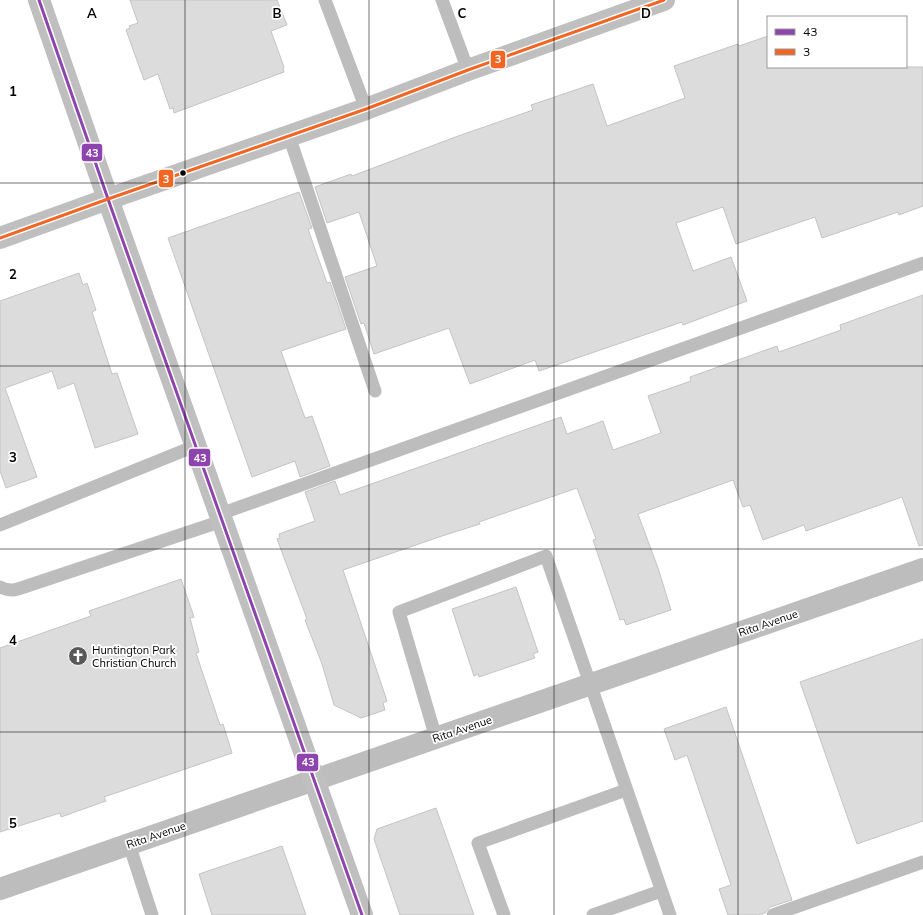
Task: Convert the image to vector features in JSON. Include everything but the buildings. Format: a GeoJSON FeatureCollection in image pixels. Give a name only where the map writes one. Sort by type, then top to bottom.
{"type":"FeatureCollection","features":[{"type":"Feature","properties":{"kind":"street"},"geometry":{"type":"LineString","coordinates":[[40,0],[108,199],[362,915]]}},
{"type":"Feature","properties":{"kind":"street"},"geometry":{"type":"LineString","coordinates":[[0,238],[366,109],[468,70],[664,0]]}},
{"type":"Feature","properties":{"kind":"street","name":"Rita Avenue"},"geometry":{"type":"LineString","coordinates":[[0,889],[923,568]]}},
{"type":"Feature","properties":{"kind":"lane"},"geometry":{"type":"LineString","coordinates":[[325,0],[366,109]]}},
{"type":"Feature","properties":{"kind":"lane"},"geometry":{"type":"LineString","coordinates":[[442,0],[468,70]]}},
{"type":"Feature","properties":{"kind":"lane"},"geometry":{"type":"LineString","coordinates":[[289,136],[375,391]]}},
{"type":"Feature","properties":{"kind":"lane"},"geometry":{"type":"LineString","coordinates":[[0,587],[11,590],[18,589],[923,263]]}},
{"type":"Feature","properties":{"kind":"lane"},"geometry":{"type":"LineString","coordinates":[[0,525],[195,446]]}},
{"type":"Feature","properties":{"kind":"lane"},"geometry":{"type":"LineString","coordinates":[[436,738],[398,612],[546,556],[589,685],[670,915]]}},
{"type":"Feature","properties":{"kind":"lane"},"geometry":{"type":"LineString","coordinates":[[504,915],[478,843],[626,790]]}},
{"type":"Feature","properties":{"kind":"lane"},"geometry":{"type":"LineString","coordinates":[[129,844],[152,915]]}},
{"type":"Feature","properties":{"kind":"lane"},"geometry":{"type":"LineString","coordinates":[[773,915],[923,862]]}},
{"type":"Feature","properties":{"kind":"lane"},"geometry":{"type":"LineString","coordinates":[[593,915],[661,891]]}},
{"type":"Feature","properties":{"kind":"transit line","name":"43"},"geometry":{"type":"LineString","coordinates":[[39,0],[362,915]]}},
{"type":"Feature","properties":{"kind":"transit line","name":"3"},"geometry":{"type":"LineString","coordinates":[[0,238],[366,109],[468,70],[664,0]]}},
{"type":"Feature","properties":{"kind":"place","name":"Huntington Park Christian Church"},"geometry":{"type":"Point","coordinates":[78,656]}}]}
